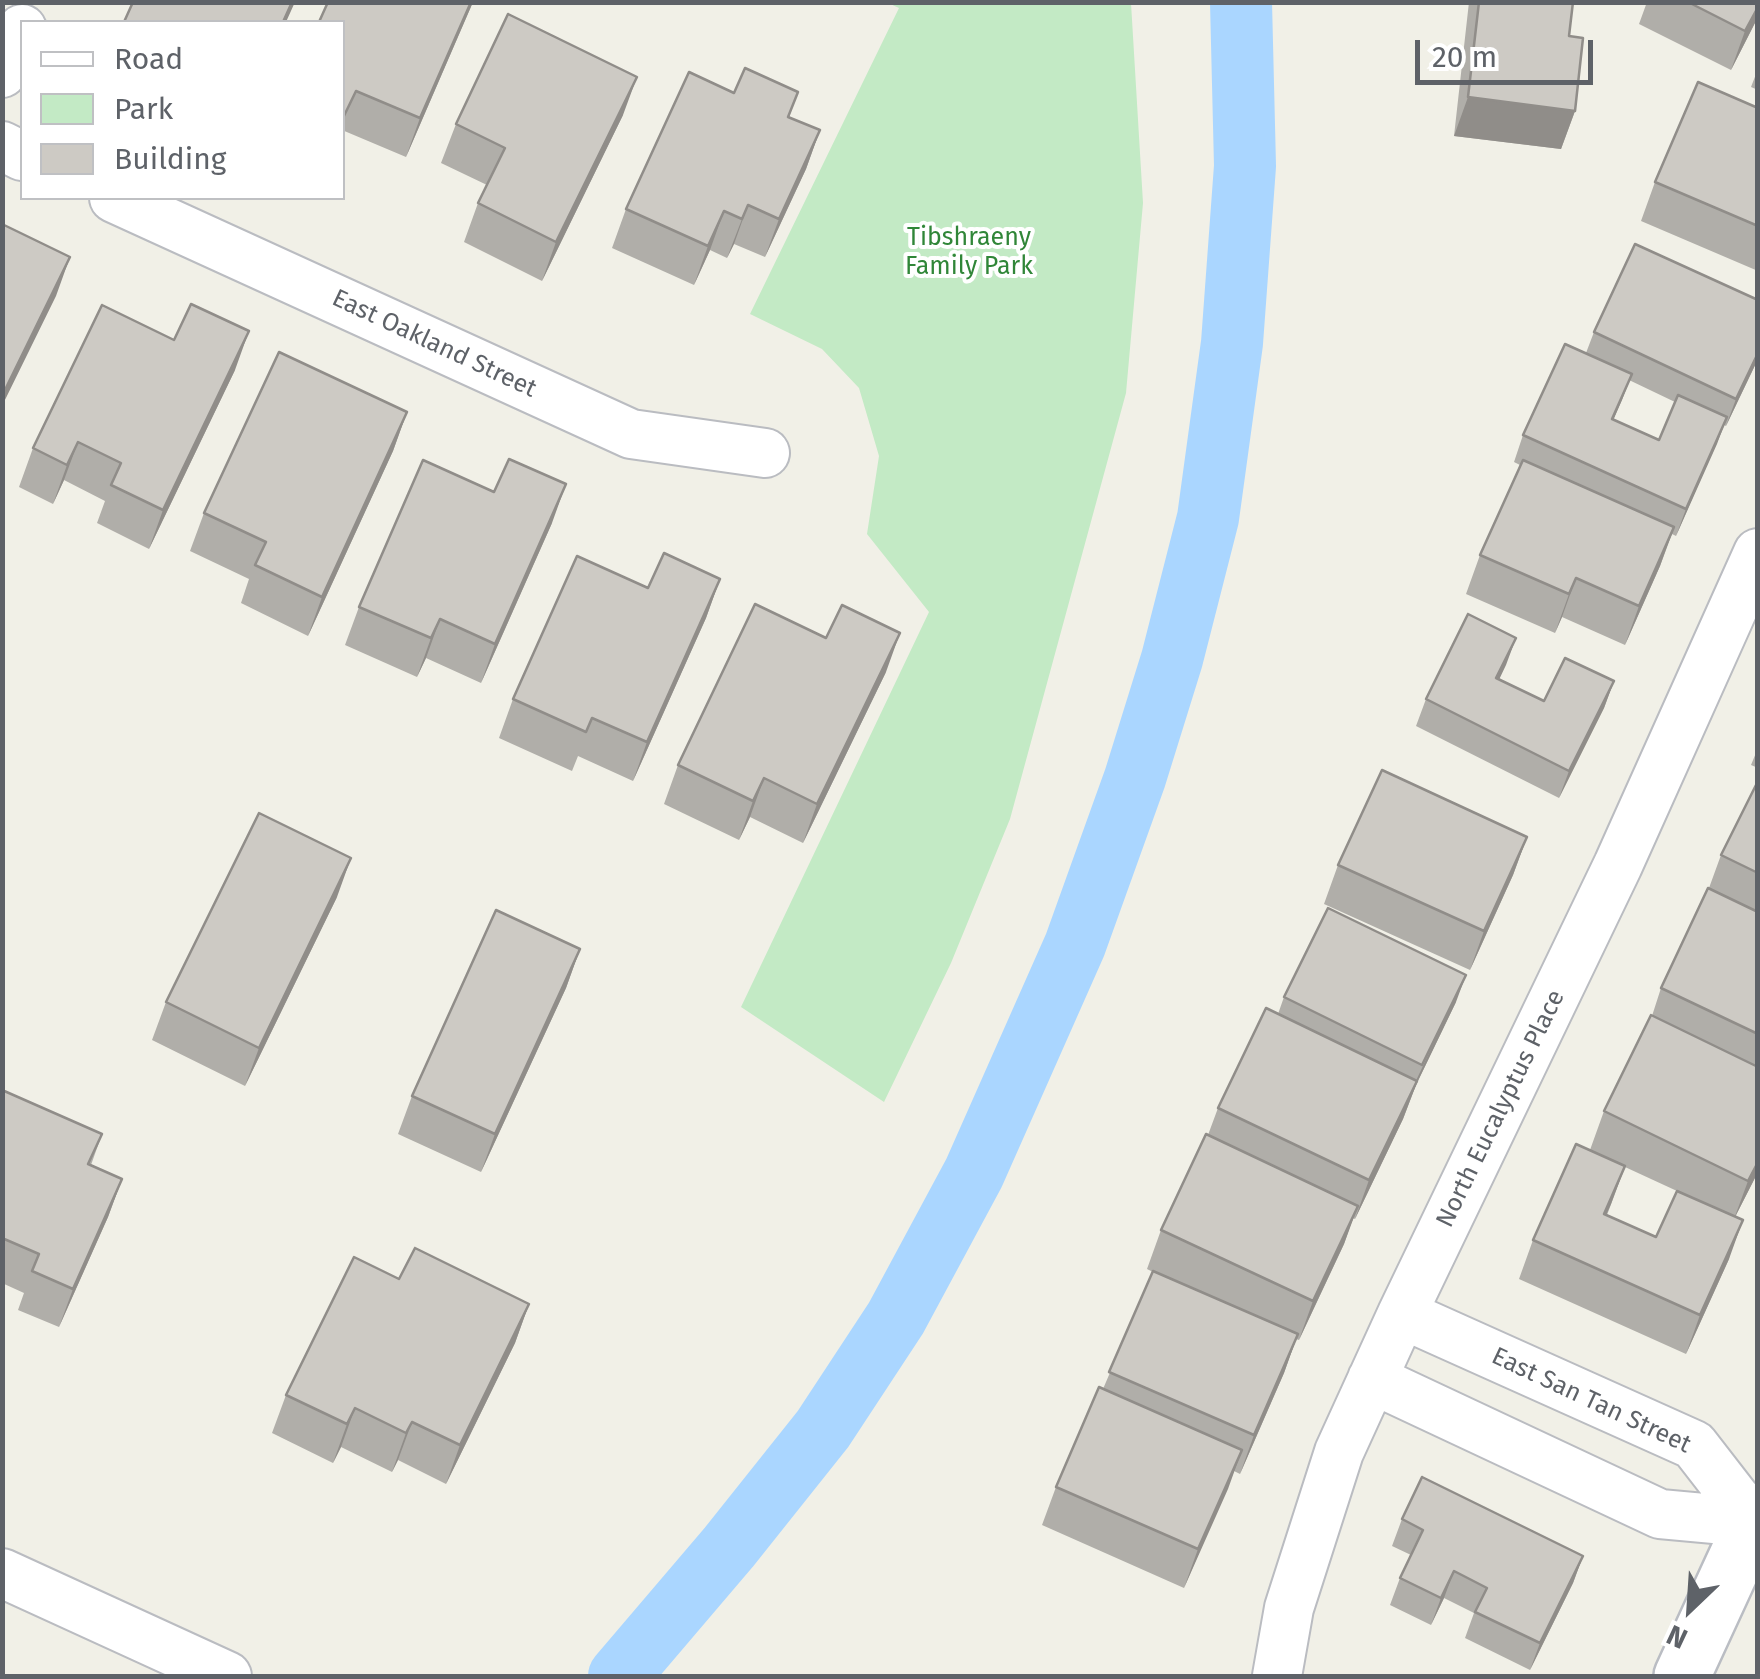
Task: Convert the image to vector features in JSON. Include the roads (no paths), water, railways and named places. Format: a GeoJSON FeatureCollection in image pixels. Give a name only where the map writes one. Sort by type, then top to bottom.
{"type":"FeatureCollection","features":[{"type":"Feature","properties":{"kind":"main road"},"geometry":{"type":"LineString","coordinates":[[1682,1676],[1756,1518]]}},
{"type":"Feature","properties":{"kind":"street"},"geometry":{"type":"LineString","coordinates":[[2,73],[20,34]]}},
{"type":"Feature","properties":{"kind":"street","name":"East Oakland Street"},"geometry":{"type":"LineString","coordinates":[[118,200],[631,434],[766,454]]}},
{"type":"Feature","properties":{"kind":"street","name":"North Eucalyptus Place"},"geometry":{"type":"LineString","coordinates":[[1278,1676],[1289,1608],[1339,1452],[1618,865],[1758,552]]}},
{"type":"Feature","properties":{"kind":"street","name":"East San Tan Street"},"geometry":{"type":"LineString","coordinates":[[1402,1314],[1694,1444],[1756,1518]]}},
{"type":"Feature","properties":{"kind":"street"},"geometry":{"type":"LineString","coordinates":[[1372,1380],[1660,1514],[1756,1518]]}},
{"type":"Feature","properties":{"kind":"street"},"geometry":{"type":"LineString","coordinates":[[2,1573],[227,1676]]}},
{"type":"Feature","properties":{"kind":"waterway"},"geometry":{"type":"LineString","coordinates":[[619,1676],[823,1429],[896,1318],[974,1173],[1075,945],[1135,778],[1172,659],[1208,518],[1232,343],[1245,166],[1241,2]]}},
{"type":"Feature","properties":{"kind":"park label","name":"Tibshraeny Family Park"},"geometry":{"type":"Point","coordinates":[969,252]}}]}
